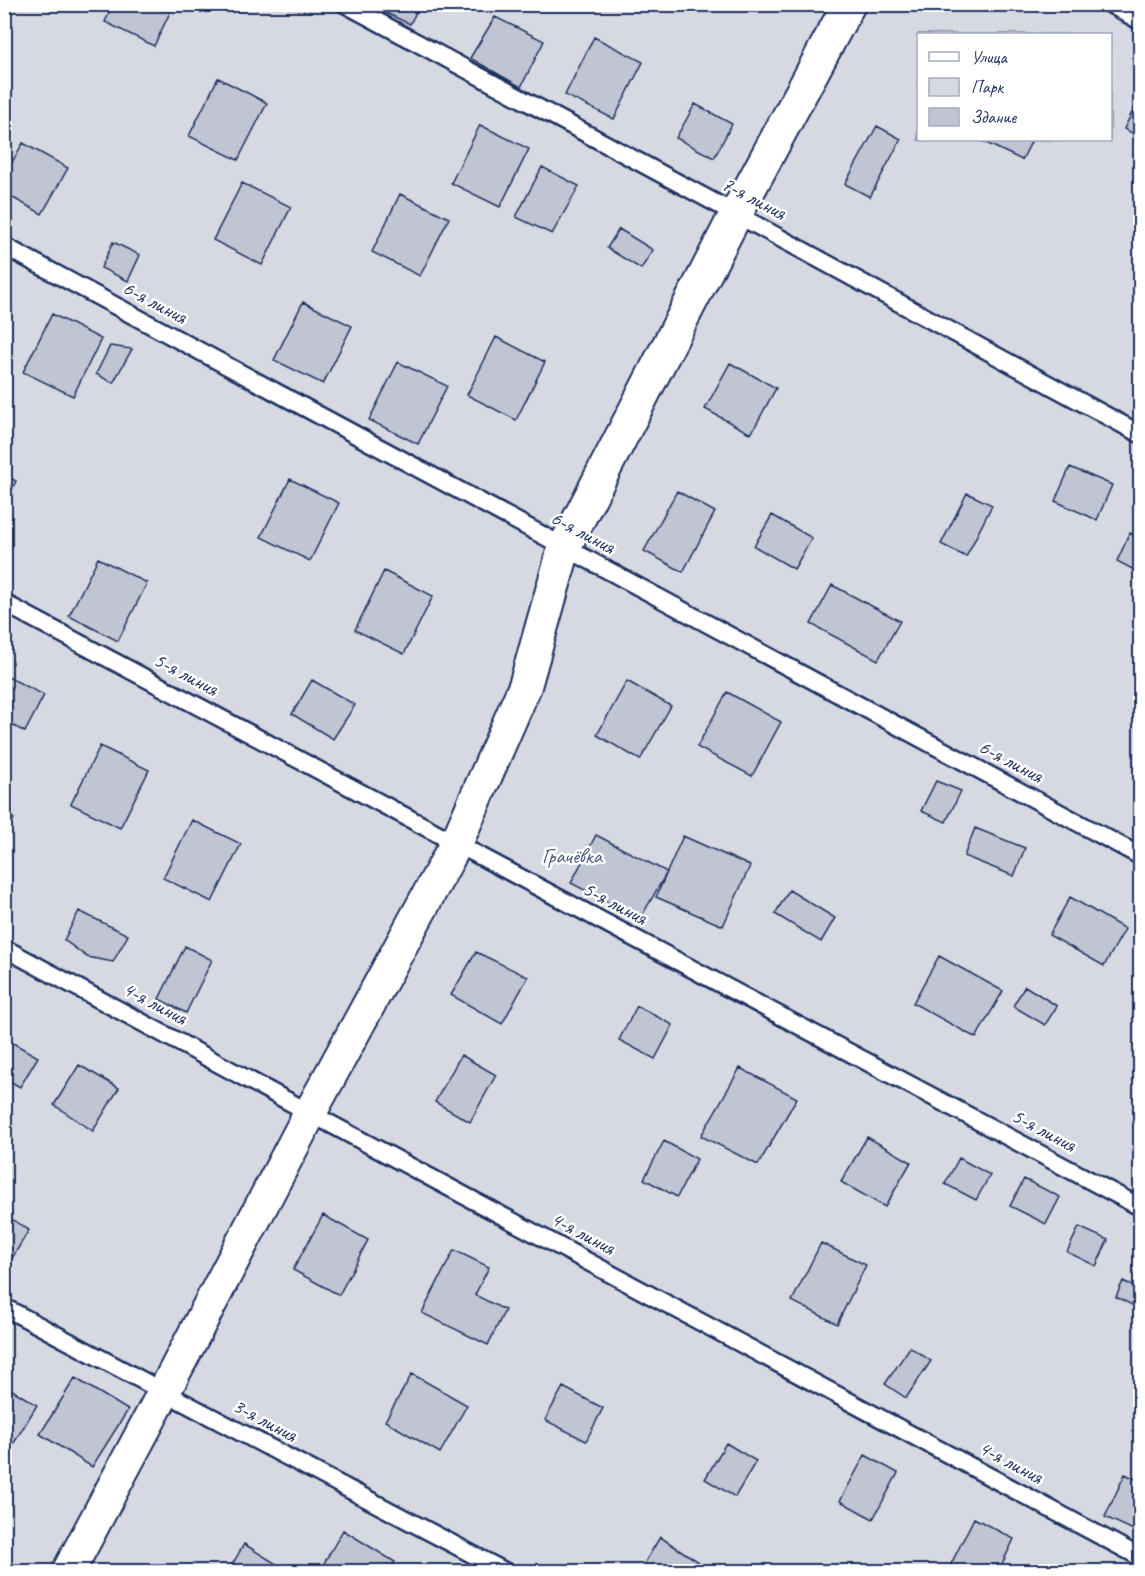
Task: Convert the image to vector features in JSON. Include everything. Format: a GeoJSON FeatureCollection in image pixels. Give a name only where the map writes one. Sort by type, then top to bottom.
{"type":"FeatureCollection","features":[{"type":"Feature","properties":{"kind":"street"},"geometry":{"type":"LineString","coordinates":[[68,1572],[310,1113],[456,844],[525,686],[564,548],[736,214],[849,4]]}},
{"type":"Feature","properties":{"kind":"lane","name":"7-я линия"},"geometry":{"type":"LineString","coordinates":[[345,4],[1140,434]]}},
{"type":"Feature","properties":{"kind":"lane"},"geometry":{"type":"LineString","coordinates":[[1110,4],[1140,21]]}},
{"type":"Feature","properties":{"kind":"lane","name":"6-я линия"},"geometry":{"type":"LineString","coordinates":[[4,246],[1140,856]]}},
{"type":"Feature","properties":{"kind":"lane","name":"5-я линия"},"geometry":{"type":"LineString","coordinates":[[4,603],[1140,1207]]}},
{"type":"Feature","properties":{"kind":"lane","name":"4-я линия"},"geometry":{"type":"LineString","coordinates":[[4,948],[1140,1557]]}},
{"type":"Feature","properties":{"kind":"lane","name":"3-я линия"},"geometry":{"type":"LineString","coordinates":[[4,1307],[506,1572]]}},
{"type":"Feature","properties":{"kind":"green space","name":"Грачёвка"},"geometry":{"type":"Polygon","coordinates":[[[5,5],[1140,5],[1140,1571],[5,1571],[5,5]]]}},
{"type":"Feature","properties":{"kind":"building"},"geometry":{"type":"Polygon","coordinates":[[[113,4],[174,4],[154,46],[105,22],[113,4]]]}},
{"type":"Feature","properties":{"kind":"building"},"geometry":{"type":"Polygon","coordinates":[[[366,4],[420,4],[410,24],[366,4]]]}},
{"type":"Feature","properties":{"kind":"building"},"geometry":{"type":"Polygon","coordinates":[[[495,17],[544,41],[521,87],[470,58],[495,17]]]}},
{"type":"Feature","properties":{"kind":"building"},"geometry":{"type":"Polygon","coordinates":[[[594,37],[643,62],[614,119],[565,95],[594,37]]]}},
{"type":"Feature","properties":{"kind":"building"},"geometry":{"type":"Polygon","coordinates":[[[218,78],[267,103],[238,160],[189,136],[218,78]]]}},
{"type":"Feature","properties":{"kind":"building"},"geometry":{"type":"Polygon","coordinates":[[[1140,96],[1140,137],[1124,129],[1140,96]]]}},
{"type":"Feature","properties":{"kind":"building"},"geometry":{"type":"Polygon","coordinates":[[[695,104],[732,124],[714,158],[676,138],[695,104]]]}},
{"type":"Feature","properties":{"kind":"building"},"geometry":{"type":"Polygon","coordinates":[[[480,125],[529,149],[500,207],[451,183],[480,125]]]}},
{"type":"Feature","properties":{"kind":"building"},"geometry":{"type":"Polygon","coordinates":[[[877,126],[901,139],[870,197],[845,184],[877,126]]]}},
{"type":"Feature","properties":{"kind":"building"},"geometry":{"type":"Polygon","coordinates":[[[982,141],[1032,141],[1022,160],[982,141]]]}},
{"type":"Feature","properties":{"kind":"building"},"geometry":{"type":"Polygon","coordinates":[[[23,143],[68,168],[42,214],[4,193],[4,176],[23,143]]]}},
{"type":"Feature","properties":{"kind":"building"},"geometry":{"type":"Polygon","coordinates":[[[542,167],[579,186],[552,234],[516,217],[542,167]]]}},
{"type":"Feature","properties":{"kind":"building"},"geometry":{"type":"Polygon","coordinates":[[[242,183],[291,207],[262,265],[213,240],[242,183]]]}},
{"type":"Feature","properties":{"kind":"building"},"geometry":{"type":"Polygon","coordinates":[[[400,194],[449,218],[420,276],[372,252],[400,194]]]}},
{"type":"Feature","properties":{"kind":"building"},"geometry":{"type":"Polygon","coordinates":[[[619,229],[653,250],[641,269],[607,248],[619,229]]]}},
{"type":"Feature","properties":{"kind":"building"},"geometry":{"type":"Polygon","coordinates":[[[113,242],[140,255],[128,281],[101,268],[113,242]]]}},
{"type":"Feature","properties":{"kind":"building"},"geometry":{"type":"Polygon","coordinates":[[[303,302],[352,326],[323,384],[274,360],[303,302]]]}},
{"type":"Feature","properties":{"kind":"building"},"geometry":{"type":"Polygon","coordinates":[[[52,314],[101,339],[73,396],[23,372],[52,314]]]}},
{"type":"Feature","properties":{"kind":"building"},"geometry":{"type":"Polygon","coordinates":[[[496,337],[545,362],[516,420],[467,395],[496,337]]]}},
{"type":"Feature","properties":{"kind":"building"},"geometry":{"type":"Polygon","coordinates":[[[110,346],[132,349],[113,383],[96,374],[110,346]]]}},
{"type":"Feature","properties":{"kind":"building"},"geometry":{"type":"Polygon","coordinates":[[[398,362],[447,386],[418,444],[369,420],[398,362]]]}},
{"type":"Feature","properties":{"kind":"building"},"geometry":{"type":"Polygon","coordinates":[[[730,363],[776,388],[751,434],[705,409],[730,363]]]}},
{"type":"Feature","properties":{"kind":"building"},"geometry":{"type":"Polygon","coordinates":[[[1070,467],[1112,485],[1097,520],[1055,501],[1070,467]]]}},
{"type":"Feature","properties":{"kind":"building"},"geometry":{"type":"Polygon","coordinates":[[[4,475],[16,481],[4,505],[4,475]]]}},
{"type":"Feature","properties":{"kind":"building"},"geometry":{"type":"Polygon","coordinates":[[[290,479],[339,503],[310,561],[261,537],[290,479]]]}},
{"type":"Feature","properties":{"kind":"building"},"geometry":{"type":"Polygon","coordinates":[[[677,491],[715,512],[683,572],[644,551],[677,491]]]}},
{"type":"Feature","properties":{"kind":"building"},"geometry":{"type":"Polygon","coordinates":[[[967,493],[992,505],[966,557],[941,544],[967,493]]]}},
{"type":"Feature","properties":{"kind":"building"},"geometry":{"type":"Polygon","coordinates":[[[772,515],[812,538],[794,569],[754,546],[772,515]]]}},
{"type":"Feature","properties":{"kind":"building"},"geometry":{"type":"Polygon","coordinates":[[[1130,533],[1140,538],[1140,573],[1117,561],[1130,533]]]}},
{"type":"Feature","properties":{"kind":"building"},"geometry":{"type":"Polygon","coordinates":[[[98,558],[147,583],[118,641],[69,616],[98,558]]]}},
{"type":"Feature","properties":{"kind":"building"},"geometry":{"type":"Polygon","coordinates":[[[384,571],[433,596],[404,654],[355,630],[384,571]]]}},
{"type":"Feature","properties":{"kind":"building"},"geometry":{"type":"Polygon","coordinates":[[[832,585],[900,621],[878,660],[811,624],[832,585]]]}},
{"type":"Feature","properties":{"kind":"building"},"geometry":{"type":"Polygon","coordinates":[[[4,675],[44,695],[25,732],[4,721],[4,675]]]}},
{"type":"Feature","properties":{"kind":"building"},"geometry":{"type":"Polygon","coordinates":[[[312,680],[355,705],[333,739],[292,714],[312,680]]]}},
{"type":"Feature","properties":{"kind":"building"},"geometry":{"type":"Polygon","coordinates":[[[627,681],[671,706],[640,760],[597,735],[627,681]]]}},
{"type":"Feature","properties":{"kind":"building"},"geometry":{"type":"Polygon","coordinates":[[[727,692],[781,722],[752,776],[697,747],[727,692]]]}},
{"type":"Feature","properties":{"kind":"building"},"geometry":{"type":"Polygon","coordinates":[[[100,746],[149,770],[120,828],[71,804],[100,746]]]}},
{"type":"Feature","properties":{"kind":"building"},"geometry":{"type":"Polygon","coordinates":[[[936,781],[961,791],[946,822],[921,811],[936,781]]]}},
{"type":"Feature","properties":{"kind":"building"},"geometry":{"type":"Polygon","coordinates":[[[4,816],[14,819],[4,836],[4,816]]]}},
{"type":"Feature","properties":{"kind":"building"},"geometry":{"type":"Polygon","coordinates":[[[192,820],[241,844],[212,902],[163,878],[192,820]]]}},
{"type":"Feature","properties":{"kind":"building"},"geometry":{"type":"Polygon","coordinates":[[[975,828],[1025,848],[1014,876],[964,856],[975,828]]]}},
{"type":"Feature","properties":{"kind":"building"},"geometry":{"type":"Polygon","coordinates":[[[596,835],[667,872],[640,919],[571,883],[596,835]]]}},
{"type":"Feature","properties":{"kind":"building"},"geometry":{"type":"Polygon","coordinates":[[[683,836],[750,866],[723,926],[656,897],[683,836]]]}},
{"type":"Feature","properties":{"kind":"building"},"geometry":{"type":"Polygon","coordinates":[[[789,890],[835,918],[821,942],[775,914],[789,890]]]}},
{"type":"Feature","properties":{"kind":"building"},"geometry":{"type":"Polygon","coordinates":[[[1070,897],[1125,929],[1104,966],[1049,935],[1070,897]]]}},
{"type":"Feature","properties":{"kind":"building"},"geometry":{"type":"Polygon","coordinates":[[[79,911],[128,935],[113,962],[87,957],[64,940],[79,911]]]}},
{"type":"Feature","properties":{"kind":"building"},"geometry":{"type":"Polygon","coordinates":[[[185,946],[212,960],[186,1013],[159,999],[185,946]]]}},
{"type":"Feature","properties":{"kind":"building"},"geometry":{"type":"Polygon","coordinates":[[[476,952],[528,977],[502,1024],[451,995],[476,952]]]}},
{"type":"Feature","properties":{"kind":"building"},"geometry":{"type":"Polygon","coordinates":[[[939,956],[1003,991],[976,1038],[913,1003],[939,956]]]}},
{"type":"Feature","properties":{"kind":"building"},"geometry":{"type":"Polygon","coordinates":[[[1025,986],[1057,1006],[1045,1025],[1013,1006],[1025,986]]]}},
{"type":"Feature","properties":{"kind":"building"},"geometry":{"type":"Polygon","coordinates":[[[637,1006],[673,1025],[655,1059],[619,1040],[637,1006]]]}},
{"type":"Feature","properties":{"kind":"building"},"geometry":{"type":"Polygon","coordinates":[[[4,1038],[38,1057],[20,1087],[4,1078],[4,1038]]]}},
{"type":"Feature","properties":{"kind":"building"},"geometry":{"type":"Polygon","coordinates":[[[461,1055],[496,1075],[470,1122],[435,1102],[461,1055]]]}},
{"type":"Feature","properties":{"kind":"building"},"geometry":{"type":"Polygon","coordinates":[[[79,1065],[119,1088],[93,1131],[54,1105],[79,1065]]]}},
{"type":"Feature","properties":{"kind":"building"},"geometry":{"type":"Polygon","coordinates":[[[740,1068],[797,1098],[758,1165],[701,1136],[740,1068]]]}},
{"type":"Feature","properties":{"kind":"building"},"geometry":{"type":"Polygon","coordinates":[[[867,1137],[911,1162],[885,1207],[841,1182],[867,1137]]]}},
{"type":"Feature","properties":{"kind":"building"},"geometry":{"type":"Polygon","coordinates":[[[664,1141],[697,1159],[677,1197],[644,1179],[664,1141]]]}},
{"type":"Feature","properties":{"kind":"building"},"geometry":{"type":"Polygon","coordinates":[[[959,1158],[990,1175],[976,1200],[945,1184],[959,1158]]]}},
{"type":"Feature","properties":{"kind":"building"},"geometry":{"type":"Polygon","coordinates":[[[1024,1179],[1060,1197],[1046,1224],[1010,1206],[1024,1179]]]}},
{"type":"Feature","properties":{"kind":"building"},"geometry":{"type":"Polygon","coordinates":[[[5,1215],[29,1230],[4,1270],[5,1215]]]}},
{"type":"Feature","properties":{"kind":"building"},"geometry":{"type":"Polygon","coordinates":[[[323,1215],[368,1240],[339,1295],[293,1270],[323,1215]]]}},
{"type":"Feature","properties":{"kind":"building"},"geometry":{"type":"Polygon","coordinates":[[[1079,1227],[1108,1240],[1096,1266],[1067,1252],[1079,1227]]]}},
{"type":"Feature","properties":{"kind":"building"},"geometry":{"type":"Polygon","coordinates":[[[821,1243],[866,1265],[837,1324],[792,1301],[821,1243]]]}},
{"type":"Feature","properties":{"kind":"building"},"geometry":{"type":"Polygon","coordinates":[[[454,1250],[489,1267],[475,1295],[505,1310],[488,1345],[422,1313],[454,1250]]]}},
{"type":"Feature","properties":{"kind":"building"},"geometry":{"type":"Polygon","coordinates":[[[1123,1281],[1140,1289],[1140,1309],[1116,1297],[1123,1281]]]}},
{"type":"Feature","properties":{"kind":"building"},"geometry":{"type":"Polygon","coordinates":[[[910,1347],[931,1361],[906,1398],[885,1384],[910,1347]]]}},
{"type":"Feature","properties":{"kind":"building"},"geometry":{"type":"Polygon","coordinates":[[[412,1374],[467,1405],[440,1453],[385,1421],[412,1374]]]}},
{"type":"Feature","properties":{"kind":"building"},"geometry":{"type":"Polygon","coordinates":[[[75,1378],[128,1410],[92,1467],[40,1434],[75,1378]]]}},
{"type":"Feature","properties":{"kind":"building"},"geometry":{"type":"Polygon","coordinates":[[[4,1385],[37,1405],[11,1448],[4,1444],[4,1385]]]}},
{"type":"Feature","properties":{"kind":"building"},"geometry":{"type":"Polygon","coordinates":[[[563,1387],[603,1408],[586,1441],[545,1420],[563,1387]]]}},
{"type":"Feature","properties":{"kind":"building"},"geometry":{"type":"Polygon","coordinates":[[[726,1443],[756,1461],[735,1497],[705,1479],[726,1443]]]}},
{"type":"Feature","properties":{"kind":"building"},"geometry":{"type":"Polygon","coordinates":[[[865,1455],[898,1473],[873,1519],[840,1501],[865,1455]]]}},
{"type":"Feature","properties":{"kind":"building"},"geometry":{"type":"Polygon","coordinates":[[[1125,1474],[1140,1481],[1140,1533],[1105,1517],[1125,1474]]]}},
{"type":"Feature","properties":{"kind":"building"},"geometry":{"type":"Polygon","coordinates":[[[974,1518],[1014,1539],[998,1572],[947,1572],[974,1518]]]}},
{"type":"Feature","properties":{"kind":"building"},"geometry":{"type":"Polygon","coordinates":[[[343,1530],[395,1562],[389,1572],[319,1572],[343,1530]]]}},
{"type":"Feature","properties":{"kind":"building"},"geometry":{"type":"Polygon","coordinates":[[[660,1537],[699,1562],[693,1572],[639,1572],[660,1537]]]}},
{"type":"Feature","properties":{"kind":"building"},"geometry":{"type":"Polygon","coordinates":[[[244,1544],[278,1565],[274,1572],[228,1572],[244,1544]]]}}]}
